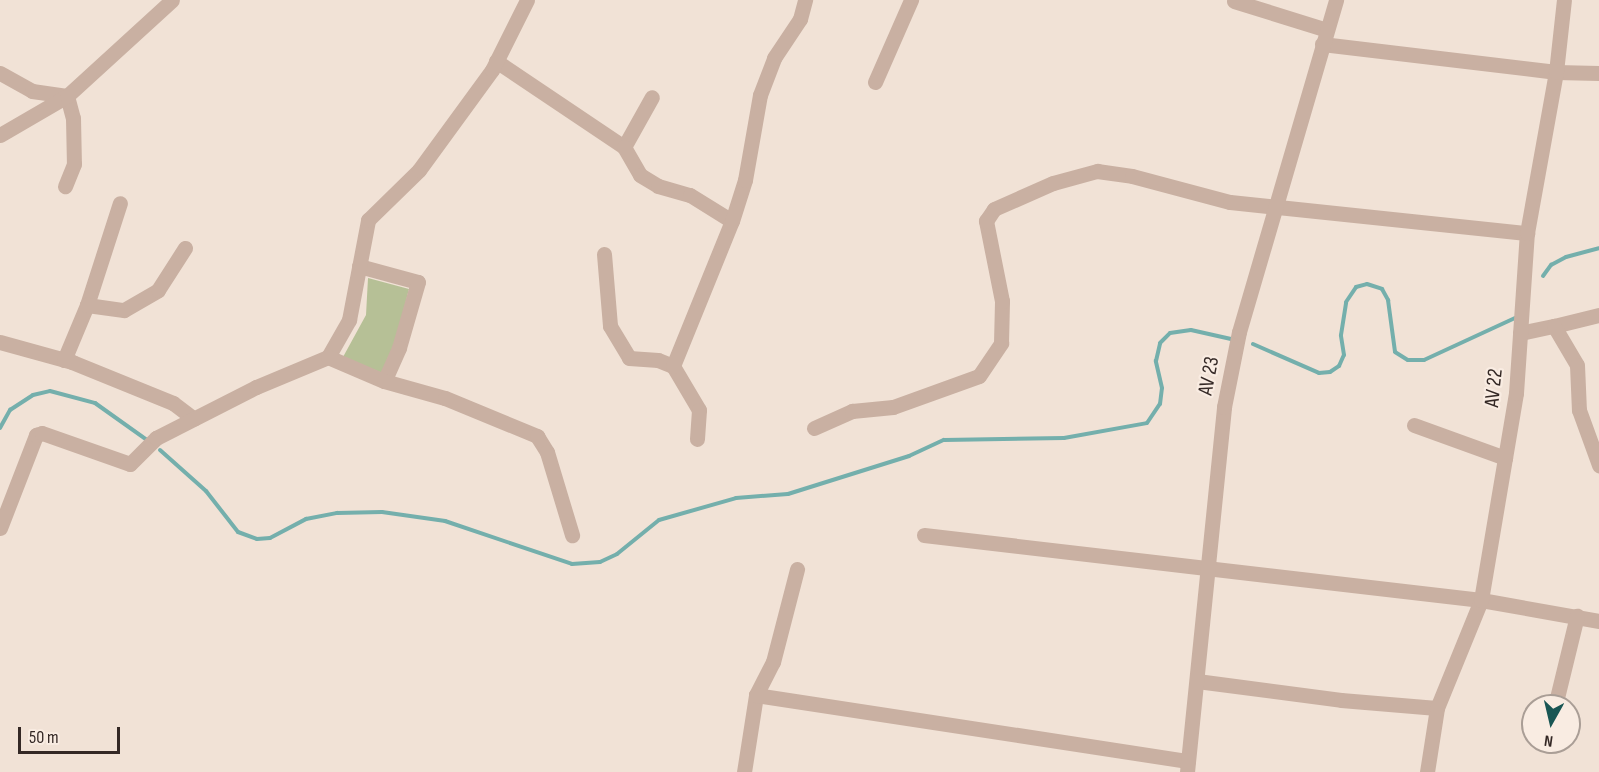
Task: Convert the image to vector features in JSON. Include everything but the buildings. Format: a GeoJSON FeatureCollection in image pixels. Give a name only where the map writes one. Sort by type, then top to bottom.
{"type":"FeatureCollection","features":[{"type":"Feature","properties":{"kind":"street"},"geometry":{"type":"LineString","coordinates":[[0,135],[67,96],[172,0]]}},
{"type":"Feature","properties":{"kind":"street"},"geometry":{"type":"LineString","coordinates":[[0,528],[36,435],[42,433],[130,464],[156,438],[328,357],[349,320],[368,220],[418,170],[496,61],[526,0]]}},
{"type":"Feature","properties":{"kind":"street"},"geometry":{"type":"LineString","coordinates":[[673,366],[732,221],[745,180],[760,95],[774,58],[800,19],[805,0]]}},
{"type":"Feature","properties":{"kind":"street"},"geometry":{"type":"LineString","coordinates":[[875,82],[911,0]]}},
{"type":"Feature","properties":{"kind":"street","name":"AV 23"},"geometry":{"type":"LineString","coordinates":[[1187,767],[1224,406],[1239,332],[1336,0]]}},
{"type":"Feature","properties":{"kind":"street","name":"AV 22"},"geometry":{"type":"LineString","coordinates":[[1427,772],[1437,708],[1481,600],[1516,393],[1527,233],[1556,72],[1563,0]]}},
{"type":"Feature","properties":{"kind":"street"},"geometry":{"type":"LineString","coordinates":[[1234,1],[1325,37],[1556,72],[1599,73]]}},
{"type":"Feature","properties":{"kind":"street"},"geometry":{"type":"LineString","coordinates":[[496,61],[624,147],[640,175],[658,186],[690,195],[732,221]]}},
{"type":"Feature","properties":{"kind":"street"},"geometry":{"type":"LineString","coordinates":[[0,73],[32,91],[67,96]]}},
{"type":"Feature","properties":{"kind":"street"},"geometry":{"type":"LineString","coordinates":[[65,186],[74,164],[74,118],[67,96]]}},
{"type":"Feature","properties":{"kind":"street"},"geometry":{"type":"LineString","coordinates":[[624,147],[652,97]]}},
{"type":"Feature","properties":{"kind":"street"},"geometry":{"type":"LineString","coordinates":[[814,428],[852,411],[893,407],[980,376],[1001,343],[1002,301],[986,221],[994,209],[1053,183],[1097,171],[1132,176],[1230,202],[1527,233]]}},
{"type":"Feature","properties":{"kind":"street"},"geometry":{"type":"LineString","coordinates":[[64,360],[87,305],[120,203]]}},
{"type":"Feature","properties":{"kind":"street"},"geometry":{"type":"LineString","coordinates":[[87,305],[124,310],[158,290],[185,248]]}},
{"type":"Feature","properties":{"kind":"street"},"geometry":{"type":"LineString","coordinates":[[604,254],[610,326],[628,358],[658,360],[673,366],[699,410],[697,439]]}},
{"type":"Feature","properties":{"kind":"street"},"geometry":{"type":"LineString","coordinates":[[359,266],[418,282],[399,348],[384,381]]}},
{"type":"Feature","properties":{"kind":"street"},"geometry":{"type":"LineString","coordinates":[[1520,333],[1599,315]]}},
{"type":"Feature","properties":{"kind":"street"},"geometry":{"type":"LineString","coordinates":[[1554,326],[1576,365],[1579,410],[1599,465]]}},
{"type":"Feature","properties":{"kind":"street"},"geometry":{"type":"LineString","coordinates":[[0,342],[64,360],[173,403],[194,419]]}},
{"type":"Feature","properties":{"kind":"street"},"geometry":{"type":"LineString","coordinates":[[328,357],[384,381],[444,398],[537,436],[548,452],[572,535]]}},
{"type":"Feature","properties":{"kind":"street"},"geometry":{"type":"LineString","coordinates":[[1414,425],[1505,458]]}},
{"type":"Feature","properties":{"kind":"street"},"geometry":{"type":"LineString","coordinates":[[924,535],[1208,566],[1481,600],[1599,621]]}},
{"type":"Feature","properties":{"kind":"street"},"geometry":{"type":"LineString","coordinates":[[744,772],[756,695],[773,662],[797,570]]}},
{"type":"Feature","properties":{"kind":"street"},"geometry":{"type":"LineString","coordinates":[[1558,694],[1577,616]]}},
{"type":"Feature","properties":{"kind":"street"},"geometry":{"type":"LineString","coordinates":[[1197,681],[1341,700],[1437,708]]}},
{"type":"Feature","properties":{"kind":"street"},"geometry":{"type":"LineString","coordinates":[[756,695],[1187,767]]}},
{"type":"Feature","properties":{"kind":"green space"},"geometry":{"type":"Polygon","coordinates":[[[368,278],[409,289],[395,345],[382,373],[343,357],[366,315],[368,278]]]}},
{"type":"Feature","properties":{"kind":"waterway"},"geometry":{"type":"LineString","coordinates":[[1543,276],[1551,265],[1566,257],[1599,248]]}},
{"type":"Feature","properties":{"kind":"waterway"},"geometry":{"type":"LineString","coordinates":[[1253,344],[1319,373],[1330,372],[1339,366],[1344,355],[1341,335],[1346,302],[1356,287],[1367,284],[1382,289],[1388,300],[1395,352],[1408,360],[1424,360],[1517,317]]}},
{"type":"Feature","properties":{"kind":"waterway"},"geometry":{"type":"LineString","coordinates":[[160,450],[206,491],[238,532],[257,539],[270,538],[306,519],[337,513],[382,512],[445,521],[572,564],[600,562],[617,554],[659,520],[736,498],[788,494],[909,456],[944,440],[1064,438],[1147,423],[1160,404],[1162,388],[1156,361],[1160,343],[1170,333],[1191,330],[1231,339]]}},
{"type":"Feature","properties":{"kind":"waterway"},"geometry":{"type":"LineString","coordinates":[[0,428],[10,410],[33,395],[50,391],[95,403],[147,440]]}}]}
